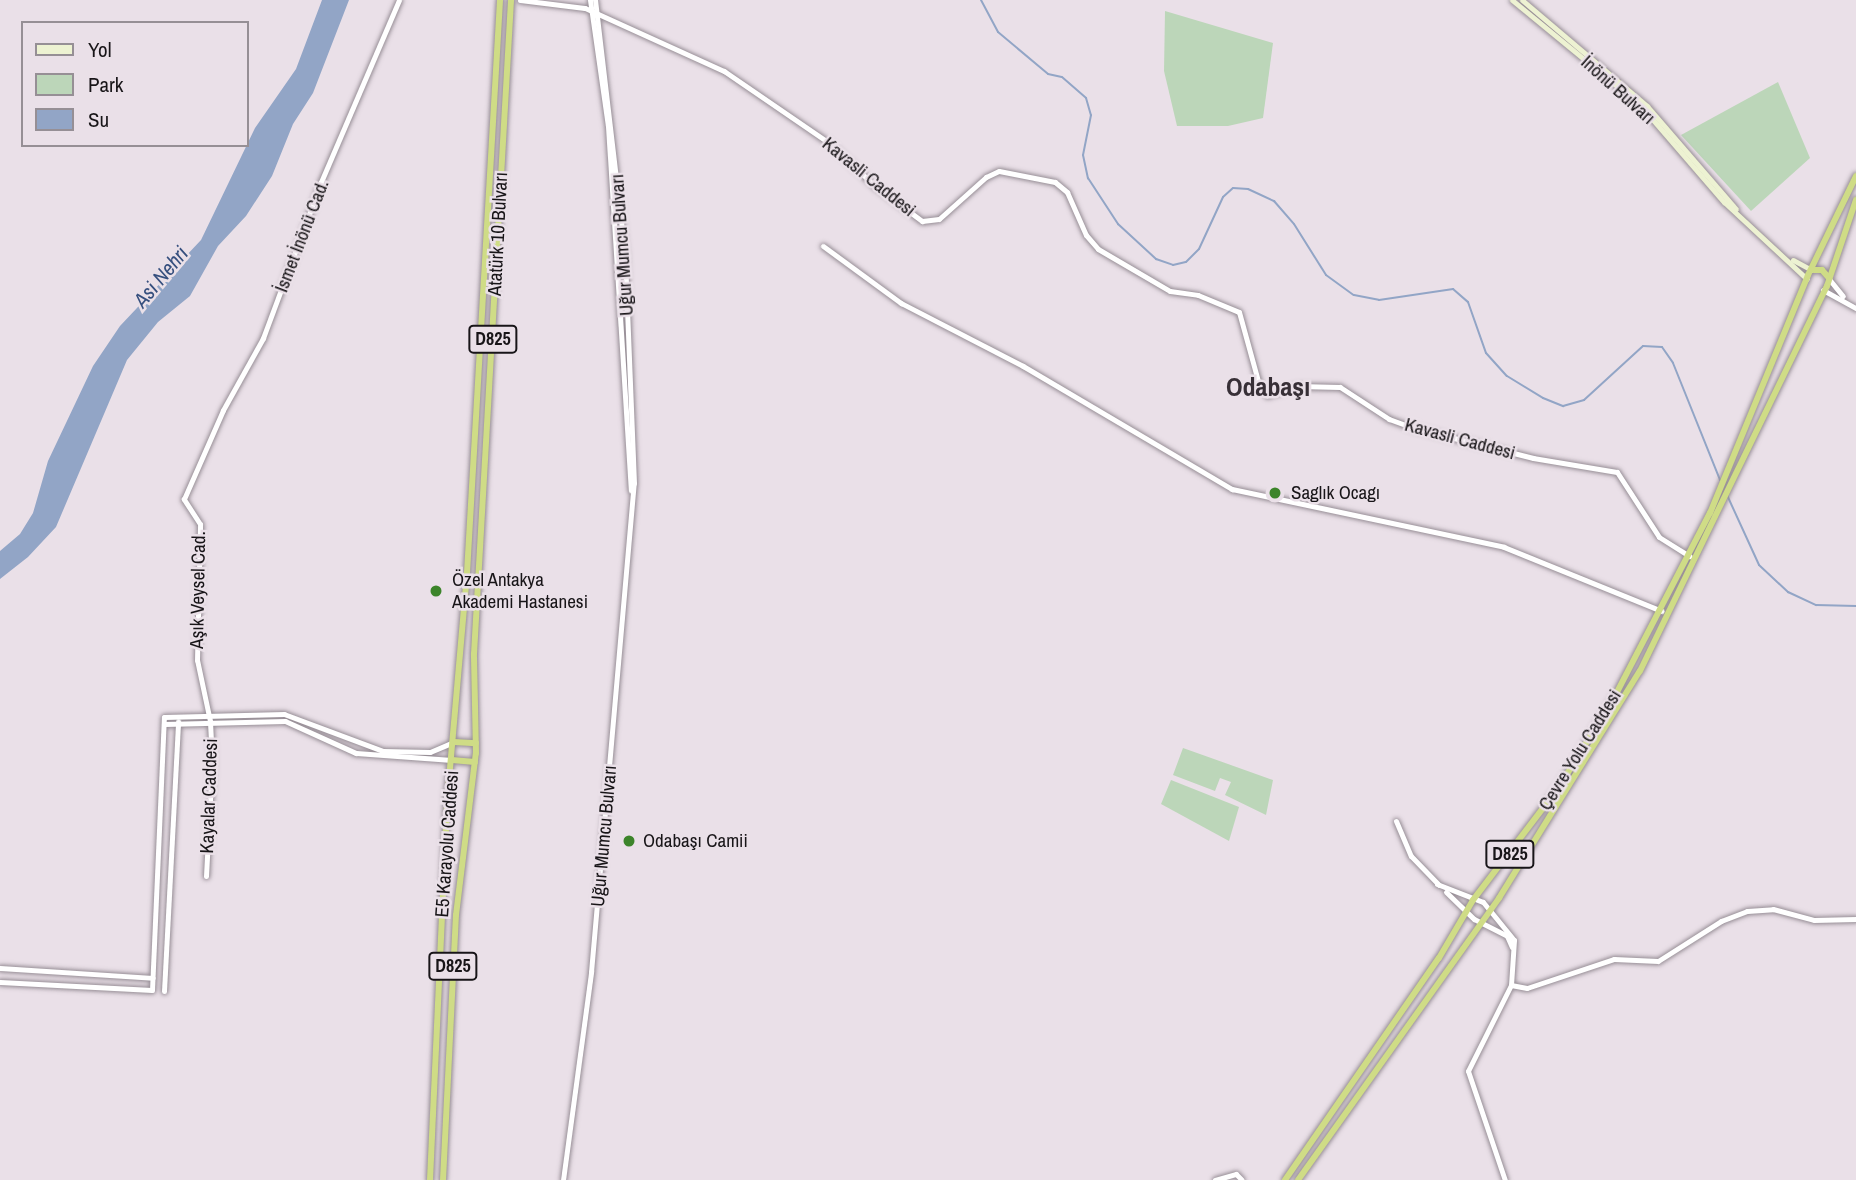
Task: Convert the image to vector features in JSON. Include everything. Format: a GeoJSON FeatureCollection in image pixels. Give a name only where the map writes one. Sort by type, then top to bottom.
{"type":"FeatureCollection","features":[{"type":"Feature","properties":{"kind":"highway","name":"Atatürk 10 Bulvarı"},"geometry":{"type":"LineString","coordinates":[[459,676],[500,0]]}},
{"type":"Feature","properties":{"kind":"highway","name":"Atatürk 10 Bulvarı"},"geometry":{"type":"LineString","coordinates":[[474,678],[511,0]]}},
{"type":"Feature","properties":{"kind":"highway","name":"Çevre Yolu Caddesi"},"geometry":{"type":"LineString","coordinates":[[1285,1180],[1439,958],[1473,900],[1559,787],[1662,611],[1710,513],[1807,280],[1856,176]]}},
{"type":"Feature","properties":{"kind":"highway","name":"Çevre Yolu Caddesi"},"geometry":{"type":"LineString","coordinates":[[1298,1180],[1490,909],[1595,750],[1674,608],[1829,278],[1856,200]]}},
{"type":"Feature","properties":{"kind":"highway"},"geometry":{"type":"LineString","coordinates":[[1813,270],[1822,270],[1829,278]]}},
{"type":"Feature","properties":{"kind":"highway"},"geometry":{"type":"LineString","coordinates":[[1807,280],[1812,290],[1823,290]]}},
{"type":"Feature","properties":{"kind":"highway","name":"E5 Karayolu Caddesi"},"geometry":{"type":"LineString","coordinates":[[430,1180],[452,761],[459,676]]}},
{"type":"Feature","properties":{"kind":"highway","name":"E5 Karayolu Caddesi"},"geometry":{"type":"LineString","coordinates":[[443,1180],[456,915],[475,762],[474,678]]}},
{"type":"Feature","properties":{"kind":"highway"},"geometry":{"type":"LineString","coordinates":[[454,743],[476,743]]}},
{"type":"Feature","properties":{"kind":"highway"},"geometry":{"type":"LineString","coordinates":[[452,761],[475,762]]}},
{"type":"Feature","properties":{"kind":"main road","name":"İnönü Bulvarı"},"geometry":{"type":"LineString","coordinates":[[1512,0],[1641,107],[1682,158],[1744,220],[1787,257],[1807,280]]}},
{"type":"Feature","properties":{"kind":"main road","name":"İnönü Bulvarı"},"geometry":{"type":"LineString","coordinates":[[1522,0],[1647,106],[1744,220]]}},
{"type":"Feature","properties":{"kind":"main road","name":"İnönü Bulvarı"},"geometry":{"type":"LineString","coordinates":[[1787,257],[1813,270]]}},
{"type":"Feature","properties":{"kind":"street","name":"İsmet İnönü Cad."},"geometry":{"type":"LineString","coordinates":[[196,468],[263,338],[321,182],[399,0]]}},
{"type":"Feature","properties":{"kind":"street","name":"Kavasli Caddesi"},"geometry":{"type":"LineString","coordinates":[[520,0],[582,7],[595,15],[671,44],[755,90],[829,143],[876,186],[922,220],[939,219],[986,177],[999,171],[1055,182],[1067,191],[1086,235],[1098,249],[1170,291],[1198,295],[1239,312],[1258,381],[1268,395],[1298,386],[1340,387],[1389,419],[1414,428],[1533,458],[1617,472],[1630,486],[1659,537],[1689,556]]}},
{"type":"Feature","properties":{"kind":"street","name":"Uğur Mumcu Bulvarı"},"geometry":{"type":"LineString","coordinates":[[563,1180],[591,972],[631,490],[625,256],[592,0]]}},
{"type":"Feature","properties":{"kind":"street"},"geometry":{"type":"LineString","coordinates":[[823,246],[901,303],[1023,366],[1232,489],[1504,547],[1662,611]]}},
{"type":"Feature","properties":{"kind":"street"},"geometry":{"type":"LineString","coordinates":[[1829,278],[1847,301]]}},
{"type":"Feature","properties":{"kind":"street"},"geometry":{"type":"LineString","coordinates":[[1823,290],[1856,308]]}},
{"type":"Feature","properties":{"kind":"street","name":"Aşık Veysel Cad."},"geometry":{"type":"LineString","coordinates":[[196,468],[184,499],[200,524],[197,660],[209,717]]}},
{"type":"Feature","properties":{"kind":"street"},"geometry":{"type":"LineString","coordinates":[[165,724],[209,717],[284,714],[383,751],[430,752],[454,743]]}},
{"type":"Feature","properties":{"kind":"street"},"geometry":{"type":"LineString","coordinates":[[164,991],[178,716]]}},
{"type":"Feature","properties":{"kind":"street"},"geometry":{"type":"LineString","coordinates":[[0,982],[152,989],[164,717],[285,721],[356,753],[452,761]]}},
{"type":"Feature","properties":{"kind":"street","name":"Kayalar Caddesi"},"geometry":{"type":"LineString","coordinates":[[206,876],[211,826],[209,717]]}},
{"type":"Feature","properties":{"kind":"street"},"geometry":{"type":"LineString","coordinates":[[1396,821],[1411,856],[1466,912],[1480,923],[1507,936],[1514,960]]}},
{"type":"Feature","properties":{"kind":"street"},"geometry":{"type":"LineString","coordinates":[[1437,884],[1490,909],[1508,928],[1514,960],[1511,985],[1468,1071],[1504,1180]]}},
{"type":"Feature","properties":{"kind":"street"},"geometry":{"type":"LineString","coordinates":[[1511,985],[1527,988],[1614,960],[1658,961],[1747,911],[1773,909],[1814,920],[1856,919]]}},
{"type":"Feature","properties":{"kind":"street"},"geometry":{"type":"LineString","coordinates":[[0,968],[153,978]]}},
{"type":"Feature","properties":{"kind":"street"},"geometry":{"type":"LineString","coordinates":[[1215,1180],[1236,1174],[1242,1180]]}},
{"type":"Feature","properties":{"kind":"green space"},"geometry":{"type":"Polygon","coordinates":[[[1165,11],[1273,43],[1263,118],[1228,126],[1177,126],[1164,71],[1165,11]]]}},
{"type":"Feature","properties":{"kind":"green space"},"geometry":{"type":"Polygon","coordinates":[[[1778,82],[1810,158],[1751,211],[1681,135],[1778,82]]]}},
{"type":"Feature","properties":{"kind":"green space"},"geometry":{"type":"Polygon","coordinates":[[[1183,748],[1273,780],[1266,815],[1225,795],[1231,782],[1220,778],[1215,791],[1173,775],[1183,748]]]}},
{"type":"Feature","properties":{"kind":"green space"},"geometry":{"type":"Polygon","coordinates":[[[1171,780],[1239,807],[1229,841],[1161,804],[1171,780]]]}},
{"type":"Feature","properties":{"kind":"water"},"geometry":{"type":"Polygon","coordinates":[[[322,0],[349,0],[313,93],[293,124],[272,176],[246,216],[218,246],[190,296],[158,322],[127,360],[56,527],[28,557],[0,579],[0,551],[20,534],[33,513],[48,461],[93,366],[120,326],[201,240],[255,128],[296,69],[322,0]]]}},
{"type":"Feature","properties":{"kind":"waterway"},"geometry":{"type":"LineString","coordinates":[[981,0],[998,32],[1048,74],[1062,77],[1086,98],[1091,115],[1083,155],[1088,178],[1118,224],[1156,259],[1173,265],[1186,262],[1199,249],[1223,197],[1233,188],[1248,189],[1274,201],[1294,224],[1326,275],[1354,295],[1379,300],[1453,289],[1468,302],[1486,353],[1507,376],[1543,398],[1563,406],[1584,400],[1643,346],[1662,347],[1673,363],[1720,480]]}},
{"type":"Feature","properties":{"kind":"waterway"},"geometry":{"type":"LineString","coordinates":[[1727,495],[1759,565],[1788,592],[1816,605],[1856,606]]}},
{"type":"Feature","properties":{"kind":"place","name":"Saglık Ocagı"},"geometry":{"type":"Point","coordinates":[1275,493]}},
{"type":"Feature","properties":{"kind":"place","name":"Özel Antakya Akademi Hastanesi"},"geometry":{"type":"Point","coordinates":[436,591]}},
{"type":"Feature","properties":{"kind":"place","name":"Odabaşı Camii"},"geometry":{"type":"Point","coordinates":[629,841]}},
{"type":"Feature","properties":{"kind":"district","name":"Odabaşı"},"geometry":{"type":"Point","coordinates":[1268,387]}},
{"type":"Feature","properties":{"kind":"water label","name":"Asi Nehri"},"geometry":{"type":"Point","coordinates":[161,277]}}]}
